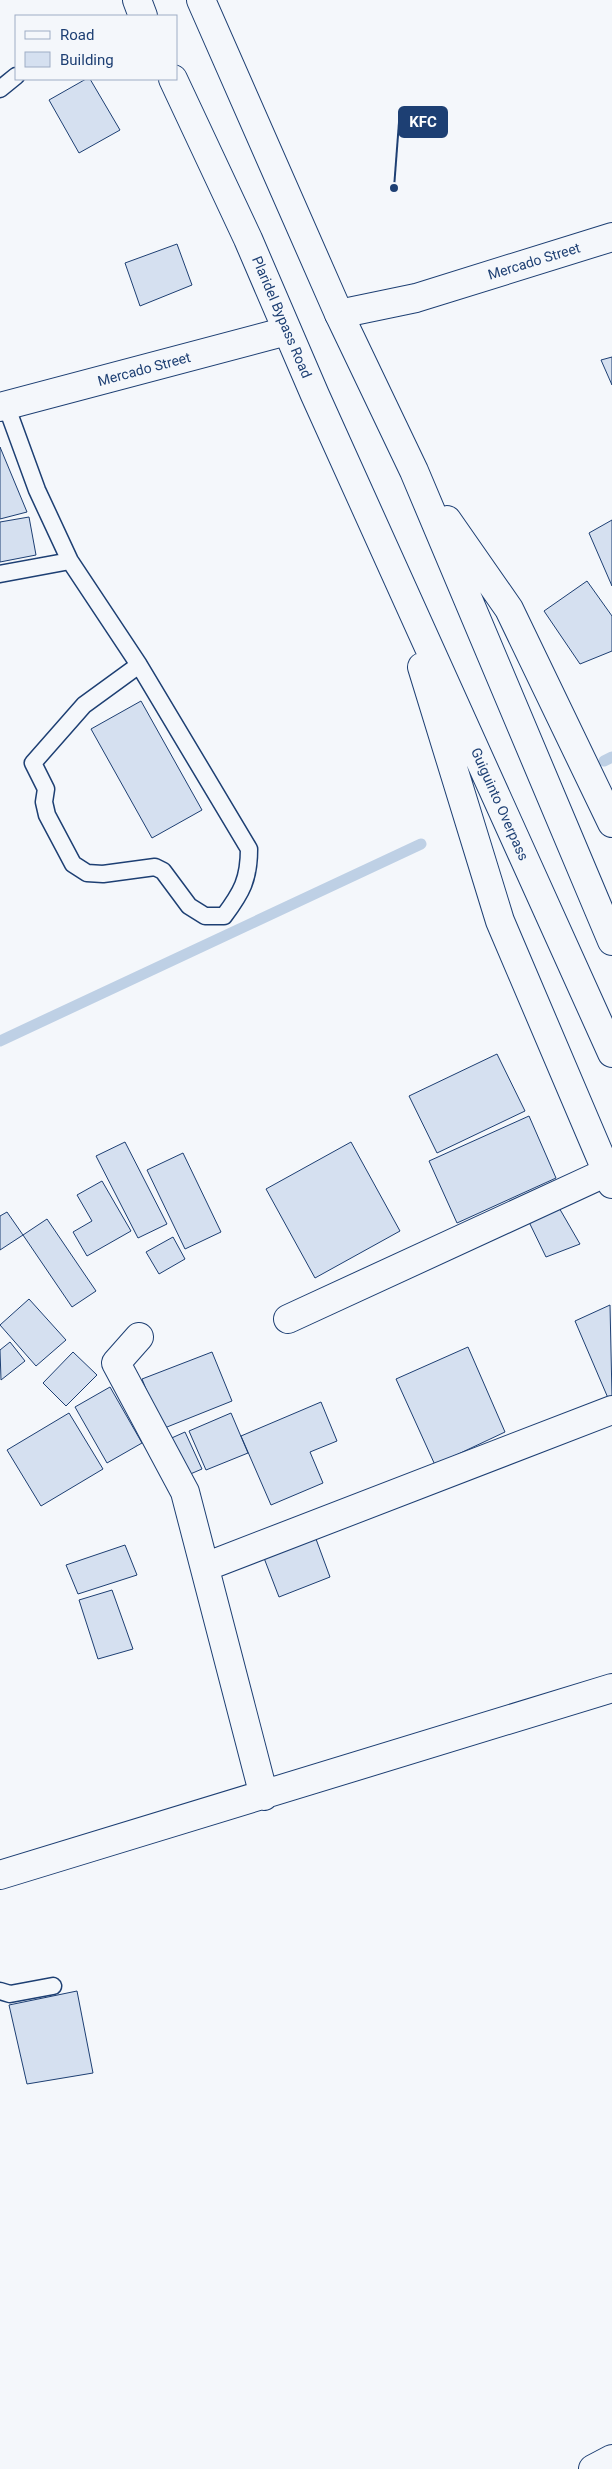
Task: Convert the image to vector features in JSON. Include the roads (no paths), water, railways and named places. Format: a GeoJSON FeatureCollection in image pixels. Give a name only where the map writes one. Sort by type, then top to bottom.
{"type":"FeatureCollection","features":[{"type":"Feature","properties":{"kind":"main road"},"geometry":{"type":"LineString","coordinates":[[201,0],[339,314],[414,471],[612,941]]}},
{"type":"Feature","properties":{"kind":"main road","name":"Plaridel Bypass Road"},"geometry":{"type":"LineString","coordinates":[[173,80],[248,239],[388,556]]}},
{"type":"Feature","properties":{"kind":"main road","name":"Mercado Street"},"geometry":{"type":"LineString","coordinates":[[339,314],[416,298],[612,237]]}},
{"type":"Feature","properties":{"kind":"main road","name":"Mercado Street"},"geometry":{"type":"LineString","coordinates":[[3,406],[287,331]]}},
{"type":"Feature","properties":{"kind":"main road"},"geometry":{"type":"LineString","coordinates":[[414,471],[508,609],[612,823]]}},
{"type":"Feature","properties":{"kind":"main road"},"geometry":{"type":"LineString","coordinates":[[288,1319],[609,1178],[500,920],[388,556]]}},
{"type":"Feature","properties":{"kind":"main road","name":"Guiguinto Overpass"},"geometry":{"type":"LineString","coordinates":[[388,556],[612,1052]]}},
{"type":"Feature","properties":{"kind":"main road"},"geometry":{"type":"LineString","coordinates":[[139,1336],[116,1362],[185,1492],[264,1796]]}},
{"type":"Feature","properties":{"kind":"main road"},"geometry":{"type":"LineString","coordinates":[[205,1567],[612,1410]]}},
{"type":"Feature","properties":{"kind":"main road"},"geometry":{"type":"LineString","coordinates":[[0,1875],[264,1796],[612,1688]]}},
{"type":"Feature","properties":{"kind":"main road"},"geometry":{"type":"LineString","coordinates":[[593,2469],[612,2459]]}},
{"type":"Feature","properties":{"kind":"lane"},"geometry":{"type":"LineString","coordinates":[[0,89],[15,77]]}},
{"type":"Feature","properties":{"kind":"lane"},"geometry":{"type":"LineString","coordinates":[[3,406],[37,490],[70,562],[139,665],[249,849],[249,869],[241,893],[224,916],[205,916],[189,906],[163,872],[155,867],[103,874],[87,873],[73,864],[47,815],[44,802],[46,788],[33,763],[84,705],[139,665]]}},
{"type":"Feature","properties":{"kind":"lane"},"geometry":{"type":"LineString","coordinates":[[0,574],[70,562]]}},
{"type":"Feature","properties":{"kind":"lane"},"geometry":{"type":"LineString","coordinates":[[0,1991],[10,1994],[53,1986]]}},
{"type":"Feature","properties":{"kind":"waterway"},"geometry":{"type":"LineString","coordinates":[[604,761],[612,757]]}},
{"type":"Feature","properties":{"kind":"waterway"},"geometry":{"type":"LineString","coordinates":[[0,1041],[421,844]]}},
{"type":"Feature","properties":{"kind":"place","name":"KFC"},"geometry":{"type":"Point","coordinates":[394,188]}}]}
